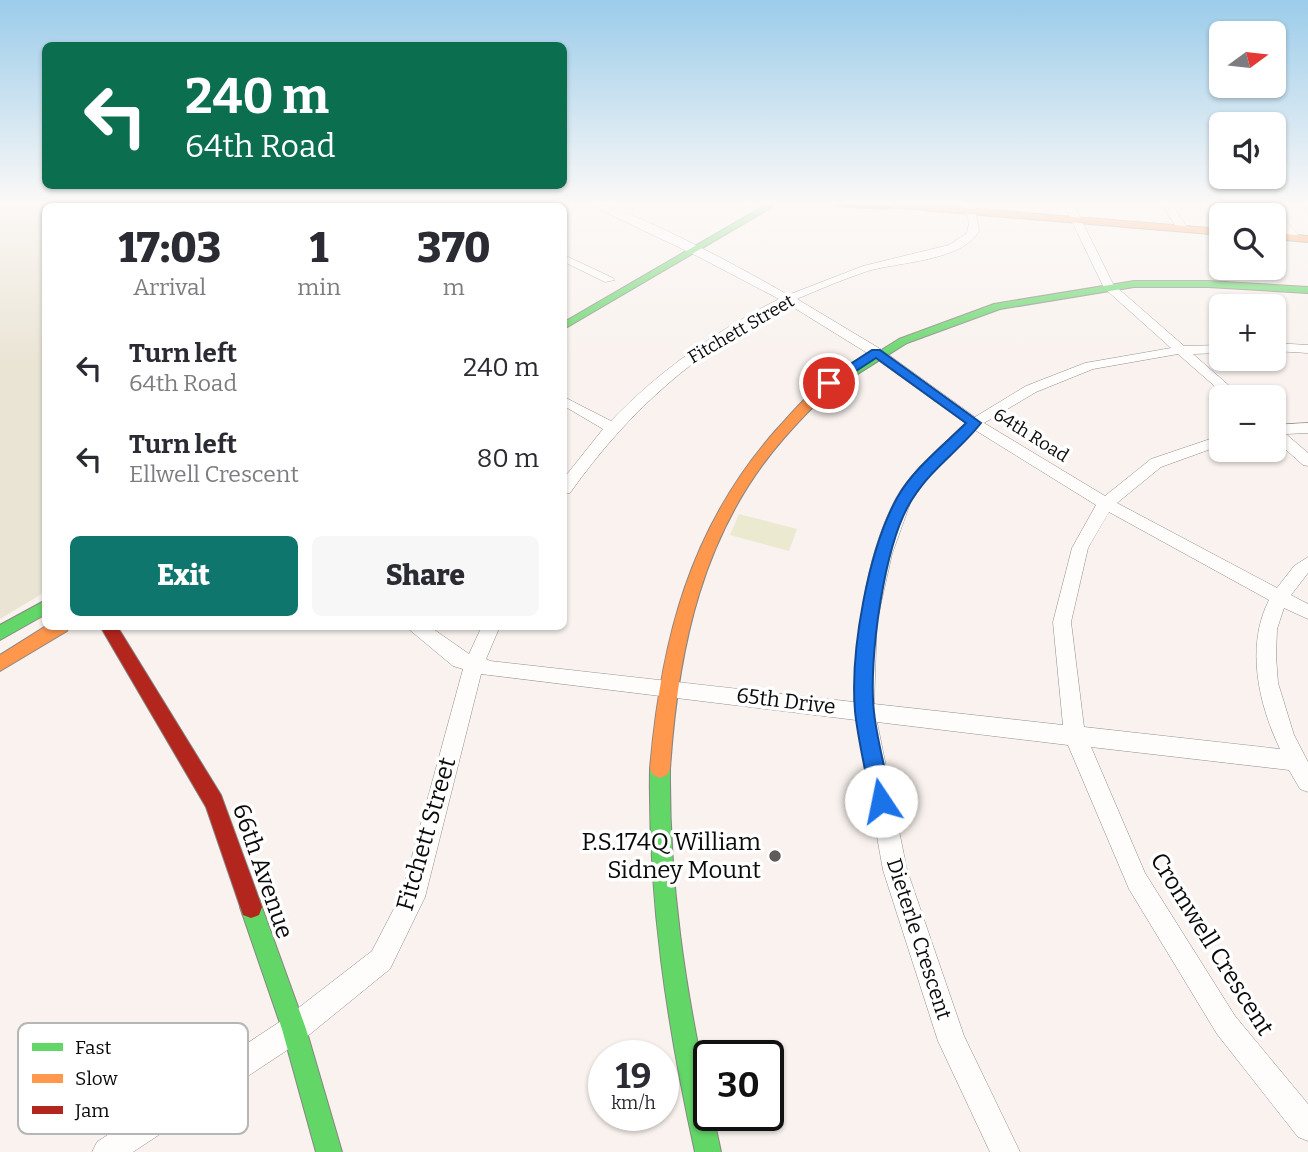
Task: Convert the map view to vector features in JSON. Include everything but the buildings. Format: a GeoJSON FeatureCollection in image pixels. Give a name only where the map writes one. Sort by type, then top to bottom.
{"type":"FeatureCollection","features":[{"type":"Feature","properties":{"kind":"street"},"geometry":{"type":"LineString","coordinates":[[586,292],[651,257]]}},
{"type":"Feature","properties":{"kind":"street"},"geometry":{"type":"LineString","coordinates":[[567,324],[685,257]]}},
{"type":"Feature","properties":{"kind":"street","name":"64th Road"},"geometry":{"type":"LineString","coordinates":[[709,257],[876,352],[974,423],[1105,504],[1308,612]]}},
{"type":"Feature","properties":{"kind":"street","name":"Fitchett Street"},"geometry":{"type":"LineString","coordinates":[[567,485],[611,427],[662,377],[712,342],[787,300],[867,268],[916,257]]}},
{"type":"Feature","properties":{"kind":"street"},"geometry":{"type":"LineString","coordinates":[[1094,257],[1108,286],[1221,385]]}},
{"type":"Feature","properties":{"kind":"street"},"geometry":{"type":"LineString","coordinates":[[567,259],[620,274]]}},
{"type":"Feature","properties":{"kind":"street"},"geometry":{"type":"LineString","coordinates":[[708,1152],[676,1005],[658,825],[665,687],[681,607],[701,554],[731,493],[778,431],[829,383],[876,352],[921,331],[1015,301],[1108,286],[1225,283],[1308,290]]}},
{"type":"Feature","properties":{"kind":"street"},"geometry":{"type":"LineString","coordinates":[[1286,348],[1308,349]]}},
{"type":"Feature","properties":{"kind":"street","name":"Dieterle Crescent"},"geometry":{"type":"LineString","coordinates":[[1005,1152],[952,1041],[895,870],[864,710],[868,621],[883,554],[904,499],[923,474],[974,423],[1031,389],[1090,366],[1181,350],[1209,349]]}},
{"type":"Feature","properties":{"kind":"street"},"geometry":{"type":"LineString","coordinates":[[567,403],[611,427]]}},
{"type":"Feature","properties":{"kind":"street"},"geometry":{"type":"LineString","coordinates":[[1286,430],[1308,428]]}},
{"type":"Feature","properties":{"kind":"street"},"geometry":{"type":"LineString","coordinates":[[1286,442],[1308,461]]}},
{"type":"Feature","properties":{"kind":"street","name":"Cromwell Crescent"},"geometry":{"type":"LineString","coordinates":[[1209,445],[1156,463],[1105,504],[1080,548],[1062,622],[1074,733],[1137,881],[1226,1025],[1308,1128]]}},
{"type":"Feature","properties":{"kind":"street"},"geometry":{"type":"LineString","coordinates":[[1308,564],[1301,568],[1278,597],[1268,631],[1266,655],[1273,701],[1294,761],[1308,782]]}},
{"type":"Feature","properties":{"kind":"street"},"geometry":{"type":"LineString","coordinates":[[0,633],[42,608]]}},
{"type":"Feature","properties":{"kind":"street"},"geometry":{"type":"LineString","coordinates":[[0,664],[55,630]]}},
{"type":"Feature","properties":{"kind":"street","name":"66th Avenue"},"geometry":{"type":"LineString","coordinates":[[110,630],[214,802],[294,1029],[329,1152]]}},
{"type":"Feature","properties":{"kind":"street","name":"65th Drive"},"geometry":{"type":"LineString","coordinates":[[419,630],[452,655],[473,666],[1074,733],[1294,761]]}},
{"type":"Feature","properties":{"kind":"street","name":"Fitchett Street"},"geometry":{"type":"LineString","coordinates":[[248,1059],[294,1029],[381,960],[413,897],[473,666],[489,630]]}},
{"type":"Feature","properties":{"kind":"street","name":"Fitchett Street"},"geometry":{"type":"LineString","coordinates":[[107,1152],[134,1134]]}},
{"type":"Feature","properties":{"kind":"green space"},"geometry":{"type":"Polygon","coordinates":[[[739,514],[797,529],[789,551],[730,535],[739,514]]]}},
{"type":"Feature","properties":{"kind":"shaded area"},"geometry":{"type":"Polygon","coordinates":[[[0,257],[42,257],[42,594],[0,619],[0,257]]]}},
{"type":"Feature","properties":{"kind":"traffic: fast"},"geometry":{"type":"LineString","coordinates":[[567,324],[683,257]]}},
{"type":"Feature","properties":{"kind":"traffic: fast"},"geometry":{"type":"LineString","coordinates":[[833,384],[903,341],[998,306],[1134,284],[1208,284],[1308,290]]}},
{"type":"Feature","properties":{"kind":"traffic: fast"},"geometry":{"type":"LineString","coordinates":[[0,633],[42,608]]}},
{"type":"Feature","properties":{"kind":"traffic: fast"},"geometry":{"type":"LineString","coordinates":[[660,769],[661,866],[671,962],[708,1152]]}},
{"type":"Feature","properties":{"kind":"traffic: fast"},"geometry":{"type":"LineString","coordinates":[[251,907],[294,1029],[329,1152]]}},
{"type":"Feature","properties":{"kind":"traffic: slow"},"geometry":{"type":"LineString","coordinates":[[660,769],[670,675],[680,629],[693,583],[710,540],[732,498],[758,459],[790,423],[833,384]]}},
{"type":"Feature","properties":{"kind":"traffic: slow"},"geometry":{"type":"LineString","coordinates":[[0,664],[55,630]]}},
{"type":"Feature","properties":{"kind":"traffic: jam"},"geometry":{"type":"LineString","coordinates":[[110,630],[214,802],[251,907]]}},
{"type":"Feature","properties":{"kind":"place","name":"P.S.174Q William Sidney Mount"},"geometry":{"type":"Point","coordinates":[775,856]}},
{"type":"Feature","properties":{"kind":"route"},"geometry":{"type":"LineString","coordinates":[[829,383],[876,352],[974,423],[923,474],[904,499],[883,554],[868,621],[864,710],[881,801]]}}]}
